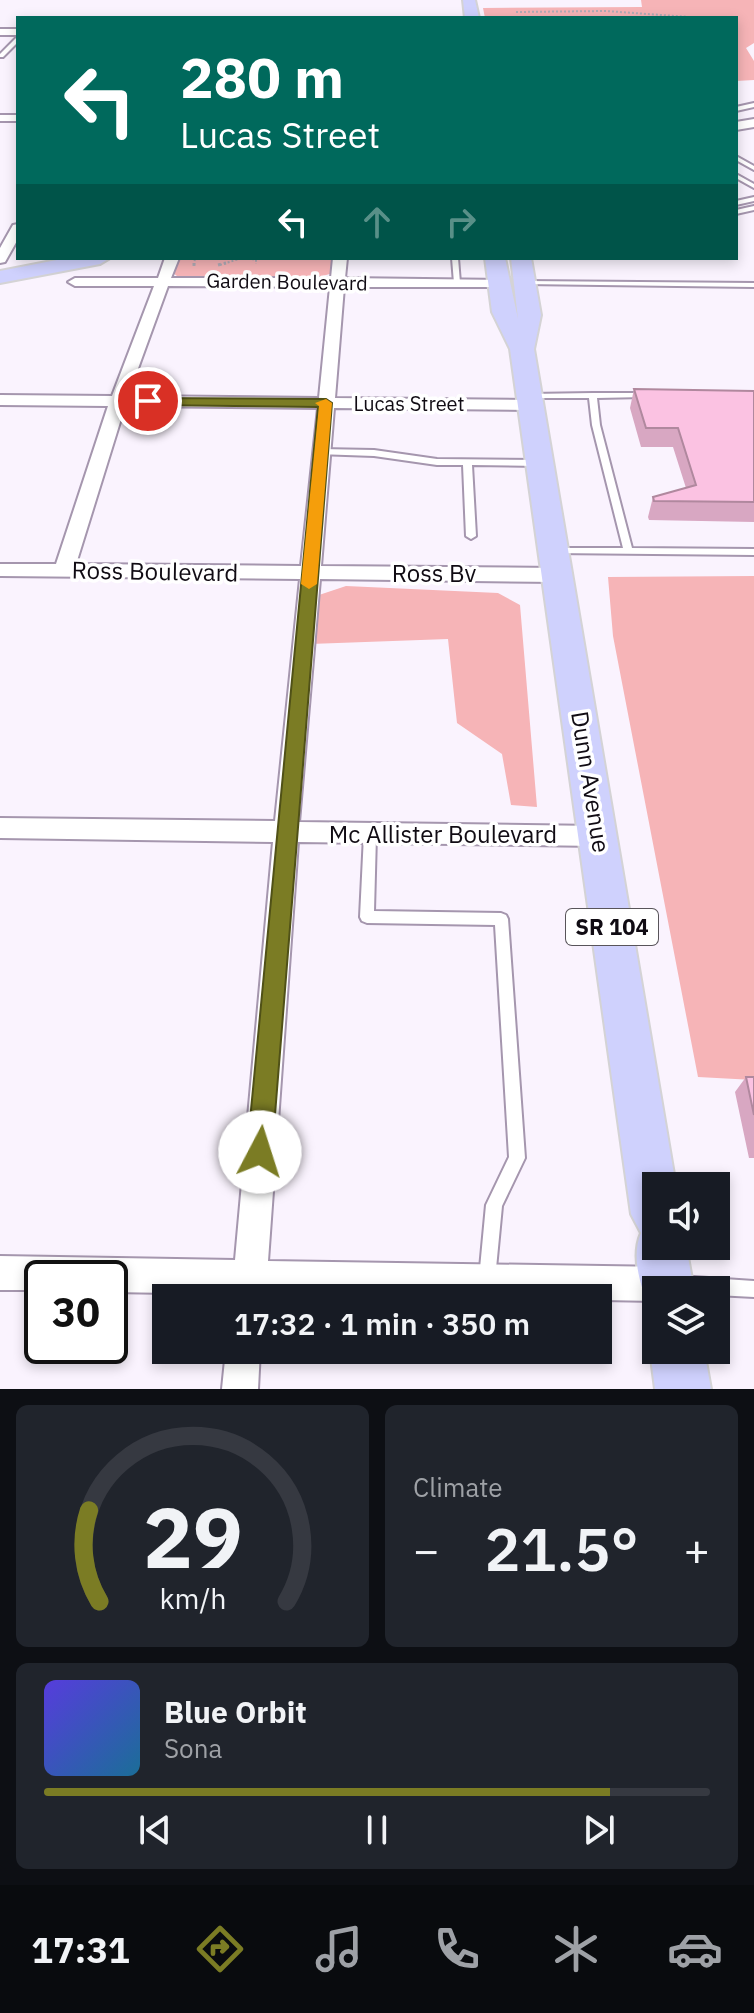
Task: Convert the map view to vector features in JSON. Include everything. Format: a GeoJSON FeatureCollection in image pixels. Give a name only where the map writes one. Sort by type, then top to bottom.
{"type":"FeatureCollection","features":[{"type":"Feature","properties":{"kind":"main road"},"geometry":{"type":"LineString","coordinates":[[0,277],[89,260]]}},
{"type":"Feature","properties":{"kind":"main road","name":"Dunn Avenue"},"geometry":{"type":"LineString","coordinates":[[495,260],[503,312],[522,349],[650,1172]]}},
{"type":"Feature","properties":{"kind":"main road","name":"Dunn Avenue"},"geometry":{"type":"LineString","coordinates":[[521,260],[530,315],[522,349]]}},
{"type":"Feature","properties":{"kind":"main road"},"geometry":{"type":"LineString","coordinates":[[679,1364],[683,1389]]}},
{"type":"Feature","properties":{"kind":"street"},"geometry":{"type":"LineString","coordinates":[[0,262],[16,232]]}},
{"type":"Feature","properties":{"kind":"street"},"geometry":{"type":"LineString","coordinates":[[64,571],[118,401],[171,260]]}},
{"type":"Feature","properties":{"kind":"street"},"geometry":{"type":"LineString","coordinates":[[248,1284],[320,452],[340,260]]}},
{"type":"Feature","properties":{"kind":"street","name":"Garden Boulevard"},"geometry":{"type":"LineString","coordinates":[[75,282],[499,283]]}},
{"type":"Feature","properties":{"kind":"street","name":"Lucas Street"},"geometry":{"type":"LineString","coordinates":[[0,400],[326,403],[530,400]]}},
{"type":"Feature","properties":{"kind":"street","name":"Ross Bv"},"geometry":{"type":"LineString","coordinates":[[310,573],[556,563]]}},
{"type":"Feature","properties":{"kind":"street","name":"Ross Boulevard"},"geometry":{"type":"LineString","coordinates":[[0,570],[310,573]]}},
{"type":"Feature","properties":{"kind":"street","name":"Mc Allister Boulevard"},"geometry":{"type":"LineString","coordinates":[[0,828],[598,836]]}},
{"type":"Feature","properties":{"kind":"street"},"geometry":{"type":"LineString","coordinates":[[0,1273],[170,1284]]}},
{"type":"Feature","properties":{"kind":"street"},"geometry":{"type":"LineString","coordinates":[[447,1284],[665,1273]]}},
{"type":"Feature","properties":{"kind":"street"},"geometry":{"type":"LineString","coordinates":[[240,1389],[242,1364]]}},
{"type":"Feature","properties":{"kind":"lane"},"geometry":{"type":"LineString","coordinates":[[1,56],[16,41]]}},
{"type":"Feature","properties":{"kind":"lane"},"geometry":{"type":"LineString","coordinates":[[738,103],[746,107]]}},
{"type":"Feature","properties":{"kind":"lane"},"geometry":{"type":"LineString","coordinates":[[738,109],[754,105]]}},
{"type":"Feature","properties":{"kind":"lane"},"geometry":{"type":"LineString","coordinates":[[455,260],[457,283]]}},
{"type":"Feature","properties":{"kind":"lane"},"geometry":{"type":"LineString","coordinates":[[525,283],[754,285]]}},
{"type":"Feature","properties":{"kind":"lane"},"geometry":{"type":"LineString","coordinates":[[530,400],[593,395],[661,396]]}},
{"type":"Feature","properties":{"kind":"lane"},"geometry":{"type":"LineString","coordinates":[[593,395],[596,425],[628,551]]}},
{"type":"Feature","properties":{"kind":"lane"},"geometry":{"type":"LineString","coordinates":[[320,452],[374,453],[467,462],[541,463]]}},
{"type":"Feature","properties":{"kind":"lane"},"geometry":{"type":"LineString","coordinates":[[467,462],[471,536]]}},
{"type":"Feature","properties":{"kind":"lane"},"geometry":{"type":"LineString","coordinates":[[556,563],[628,551],[754,552]]}},
{"type":"Feature","properties":{"kind":"lane"},"geometry":{"type":"LineString","coordinates":[[370,835],[367,917],[501,919],[517,1158],[494,1205],[487,1283]]}},
{"type":"Feature","properties":{"kind":"lane"},"geometry":{"type":"LineString","coordinates":[[665,1273],[754,1289]]}},
{"type":"Feature","properties":{"kind":"path"},"geometry":{"type":"LineString","coordinates":[[516,12],[606,11],[665,16]]}},
{"type":"Feature","properties":{"kind":"path"},"geometry":{"type":"LineString","coordinates":[[531,12],[532,16]]}},
{"type":"Feature","properties":{"kind":"path"},"geometry":{"type":"LineString","coordinates":[[194,260],[192,264],[196,267]]}},
{"type":"Feature","properties":{"kind":"path"},"geometry":{"type":"LineString","coordinates":[[208,267],[241,260]]}},
{"type":"Feature","properties":{"kind":"shaded area"},"geometry":{"type":"Polygon","coordinates":[[[641,0],[754,0],[754,43],[746,48],[754,61],[754,80],[738,81],[738,16],[485,16],[483,8],[642,7],[641,0]]]}},
{"type":"Feature","properties":{"kind":"shaded area"},"geometry":{"type":"Polygon","coordinates":[[[178,260],[335,260],[333,273],[316,278],[181,279],[173,273],[178,260]]]}},
{"type":"Feature","properties":{"kind":"shaded area"},"geometry":{"type":"Polygon","coordinates":[[[754,576],[754,1080],[698,1077],[613,636],[608,577],[754,576]]]}},
{"type":"Feature","properties":{"kind":"shaded area"},"geometry":{"type":"Polygon","coordinates":[[[346,586],[498,593],[520,605],[537,807],[511,805],[502,754],[457,723],[448,639],[310,644],[316,596],[346,586]]]}},
{"type":"Feature","properties":{"kind":"building"},"geometry":{"type":"Polygon","coordinates":[[[634,389],[754,391],[754,502],[654,501],[653,497],[696,485],[678,428],[646,428],[634,389]]]}},
{"type":"Feature","properties":{"kind":"building"},"geometry":{"type":"Polygon","coordinates":[[[746,1077],[754,1077],[754,1115],[746,1077]]]}},
{"type":"Feature","properties":{"kind":"slow traffic"},"geometry":{"type":"LineString","coordinates":[[309,584],[326,403],[321,403]]}},
{"type":"Feature","properties":{"kind":"route"},"geometry":{"type":"LineString","coordinates":[[148,401],[326,403],[260,1152]]}}]}
